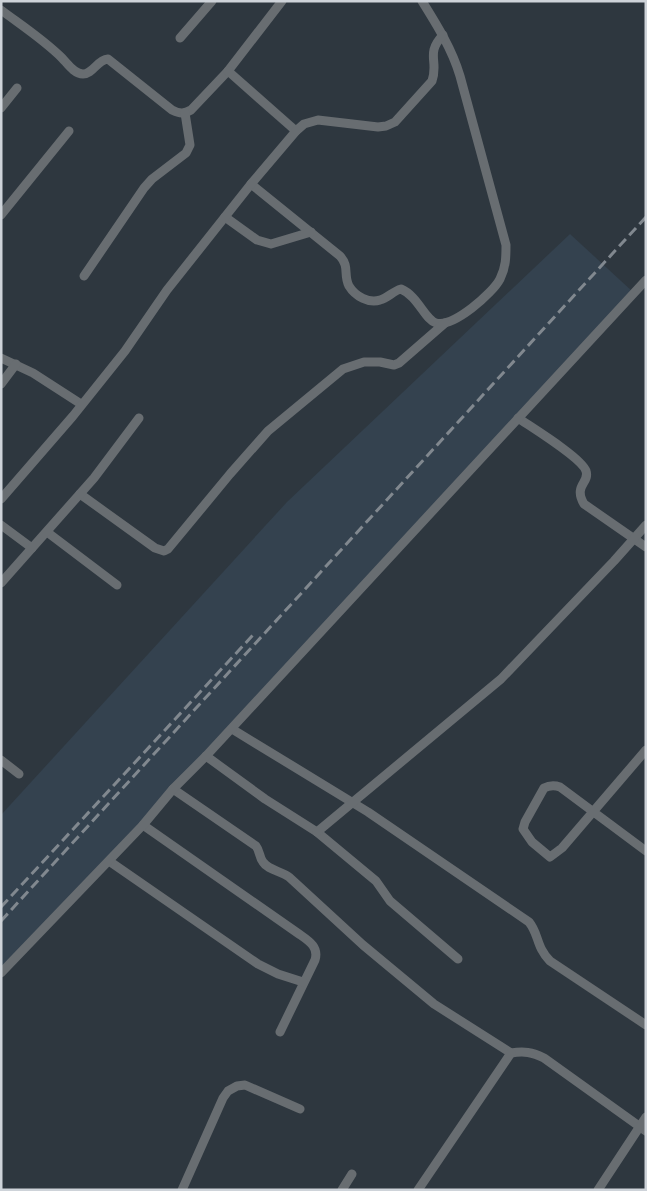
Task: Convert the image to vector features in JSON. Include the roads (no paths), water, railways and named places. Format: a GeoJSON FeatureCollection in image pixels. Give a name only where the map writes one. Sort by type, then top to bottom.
{"type":"FeatureCollection","features":[{"type":"Feature","properties":{"kind":"street"},"geometry":{"type":"LineString","coordinates":[[180,38],[212,1]]}},
{"type":"Feature","properties":{"kind":"street"},"geometry":{"type":"LineString","coordinates":[[1,10],[61,57],[77,72],[83,74],[89,72],[102,59],[108,59],[178,114],[191,110],[228,71],[282,1]]}},
{"type":"Feature","properties":{"kind":"street"},"geometry":{"type":"LineString","coordinates":[[251,184],[345,262],[346,278],[349,286],[365,300],[373,302],[382,300],[401,289],[413,296],[430,319],[436,323],[445,323],[454,320],[466,312],[491,290],[499,281],[505,269],[506,258],[502,229],[460,76],[451,50],[422,1]]}},
{"type":"Feature","properties":{"kind":"street"},"geometry":{"type":"LineString","coordinates":[[1,499],[125,351],[167,290],[251,184],[296,131],[304,124],[318,120],[378,127],[395,122],[432,81],[434,76],[434,47],[443,35]]}},
{"type":"Feature","properties":{"kind":"street"},"geometry":{"type":"LineString","coordinates":[[228,71],[296,131]]}},
{"type":"Feature","properties":{"kind":"street"},"geometry":{"type":"LineString","coordinates":[[1,108],[17,88]]}},
{"type":"Feature","properties":{"kind":"street"},"geometry":{"type":"LineString","coordinates":[[84,276],[144,188],[152,179],[186,154],[190,145],[185,113]]}},
{"type":"Feature","properties":{"kind":"street"},"geometry":{"type":"LineString","coordinates":[[1,215],[69,131]]}},
{"type":"Feature","properties":{"kind":"street"},"geometry":{"type":"LineString","coordinates":[[225,217],[257,240],[271,244],[311,232]]}},
{"type":"Feature","properties":{"kind":"street"},"geometry":{"type":"LineString","coordinates":[[1,973],[143,825],[173,789],[206,756],[646,280]]}},
{"type":"Feature","properties":{"kind":"street"},"geometry":{"type":"LineString","coordinates":[[80,494],[155,548],[164,551],[168,549],[268,431],[343,369],[364,362],[399,363],[445,323]]}},
{"type":"Feature","properties":{"kind":"street"},"geometry":{"type":"LineString","coordinates":[[1,358],[33,373],[81,404]]}},
{"type":"Feature","properties":{"kind":"street"},"geometry":{"type":"LineString","coordinates":[[1,384],[16,364]]}},
{"type":"Feature","properties":{"kind":"street"},"geometry":{"type":"LineString","coordinates":[[1,583],[80,494],[110,458],[139,418]]}},
{"type":"Feature","properties":{"kind":"street"},"geometry":{"type":"LineString","coordinates":[[518,418],[564,450],[583,466],[586,476],[580,488],[580,496],[584,504],[646,547]]}},
{"type":"Feature","properties":{"kind":"street"},"geometry":{"type":"LineString","coordinates":[[1,525],[32,548]]}},
{"type":"Feature","properties":{"kind":"street"},"geometry":{"type":"LineString","coordinates":[[317,832],[501,679],[646,525]]}},
{"type":"Feature","properties":{"kind":"street"},"geometry":{"type":"LineString","coordinates":[[47,532],[117,584]]}},
{"type":"Feature","properties":{"kind":"street"},"geometry":{"type":"LineString","coordinates":[[232,728],[368,812],[529,922],[534,927],[542,951],[550,961],[646,1025]]}},
{"type":"Feature","properties":{"kind":"street"},"geometry":{"type":"LineString","coordinates":[[646,750],[593,811],[562,848],[550,857],[526,836],[523,829],[544,788],[548,786],[560,787],[593,811],[646,851]]}},
{"type":"Feature","properties":{"kind":"street"},"geometry":{"type":"LineString","coordinates":[[206,756],[265,799],[317,832],[376,881],[390,901],[458,959]]}},
{"type":"Feature","properties":{"kind":"street"},"geometry":{"type":"LineString","coordinates":[[1,760],[19,774]]}},
{"type":"Feature","properties":{"kind":"street"},"geometry":{"type":"LineString","coordinates":[[173,789],[256,846],[262,861],[289,877],[363,945],[434,1004],[511,1052],[529,1052],[544,1058],[643,1129]]}},
{"type":"Feature","properties":{"kind":"street"},"geometry":{"type":"LineString","coordinates":[[143,825],[315,948],[317,953],[280,1032]]}},
{"type":"Feature","properties":{"kind":"street"},"geometry":{"type":"LineString","coordinates":[[109,861],[258,964],[278,974],[303,982]]}},
{"type":"Feature","properties":{"kind":"street"},"geometry":{"type":"LineString","coordinates":[[418,1190],[511,1052]]}},
{"type":"Feature","properties":{"kind":"street"},"geometry":{"type":"LineString","coordinates":[[182,1190],[218,1106],[228,1091],[237,1086],[245,1085],[300,1109]]}},
{"type":"Feature","properties":{"kind":"street"},"geometry":{"type":"LineString","coordinates":[[598,1190],[643,1129],[646,1117]]}},
{"type":"Feature","properties":{"kind":"street"},"geometry":{"type":"LineString","coordinates":[[342,1190],[352,1174]]}},
{"type":"Feature","properties":{"kind":"railway"},"geometry":{"type":"LineString","coordinates":[[1,921],[646,217]]}},
{"type":"Feature","properties":{"kind":"railway"},"geometry":{"type":"LineString","coordinates":[[1,907],[253,635]]}}]}
